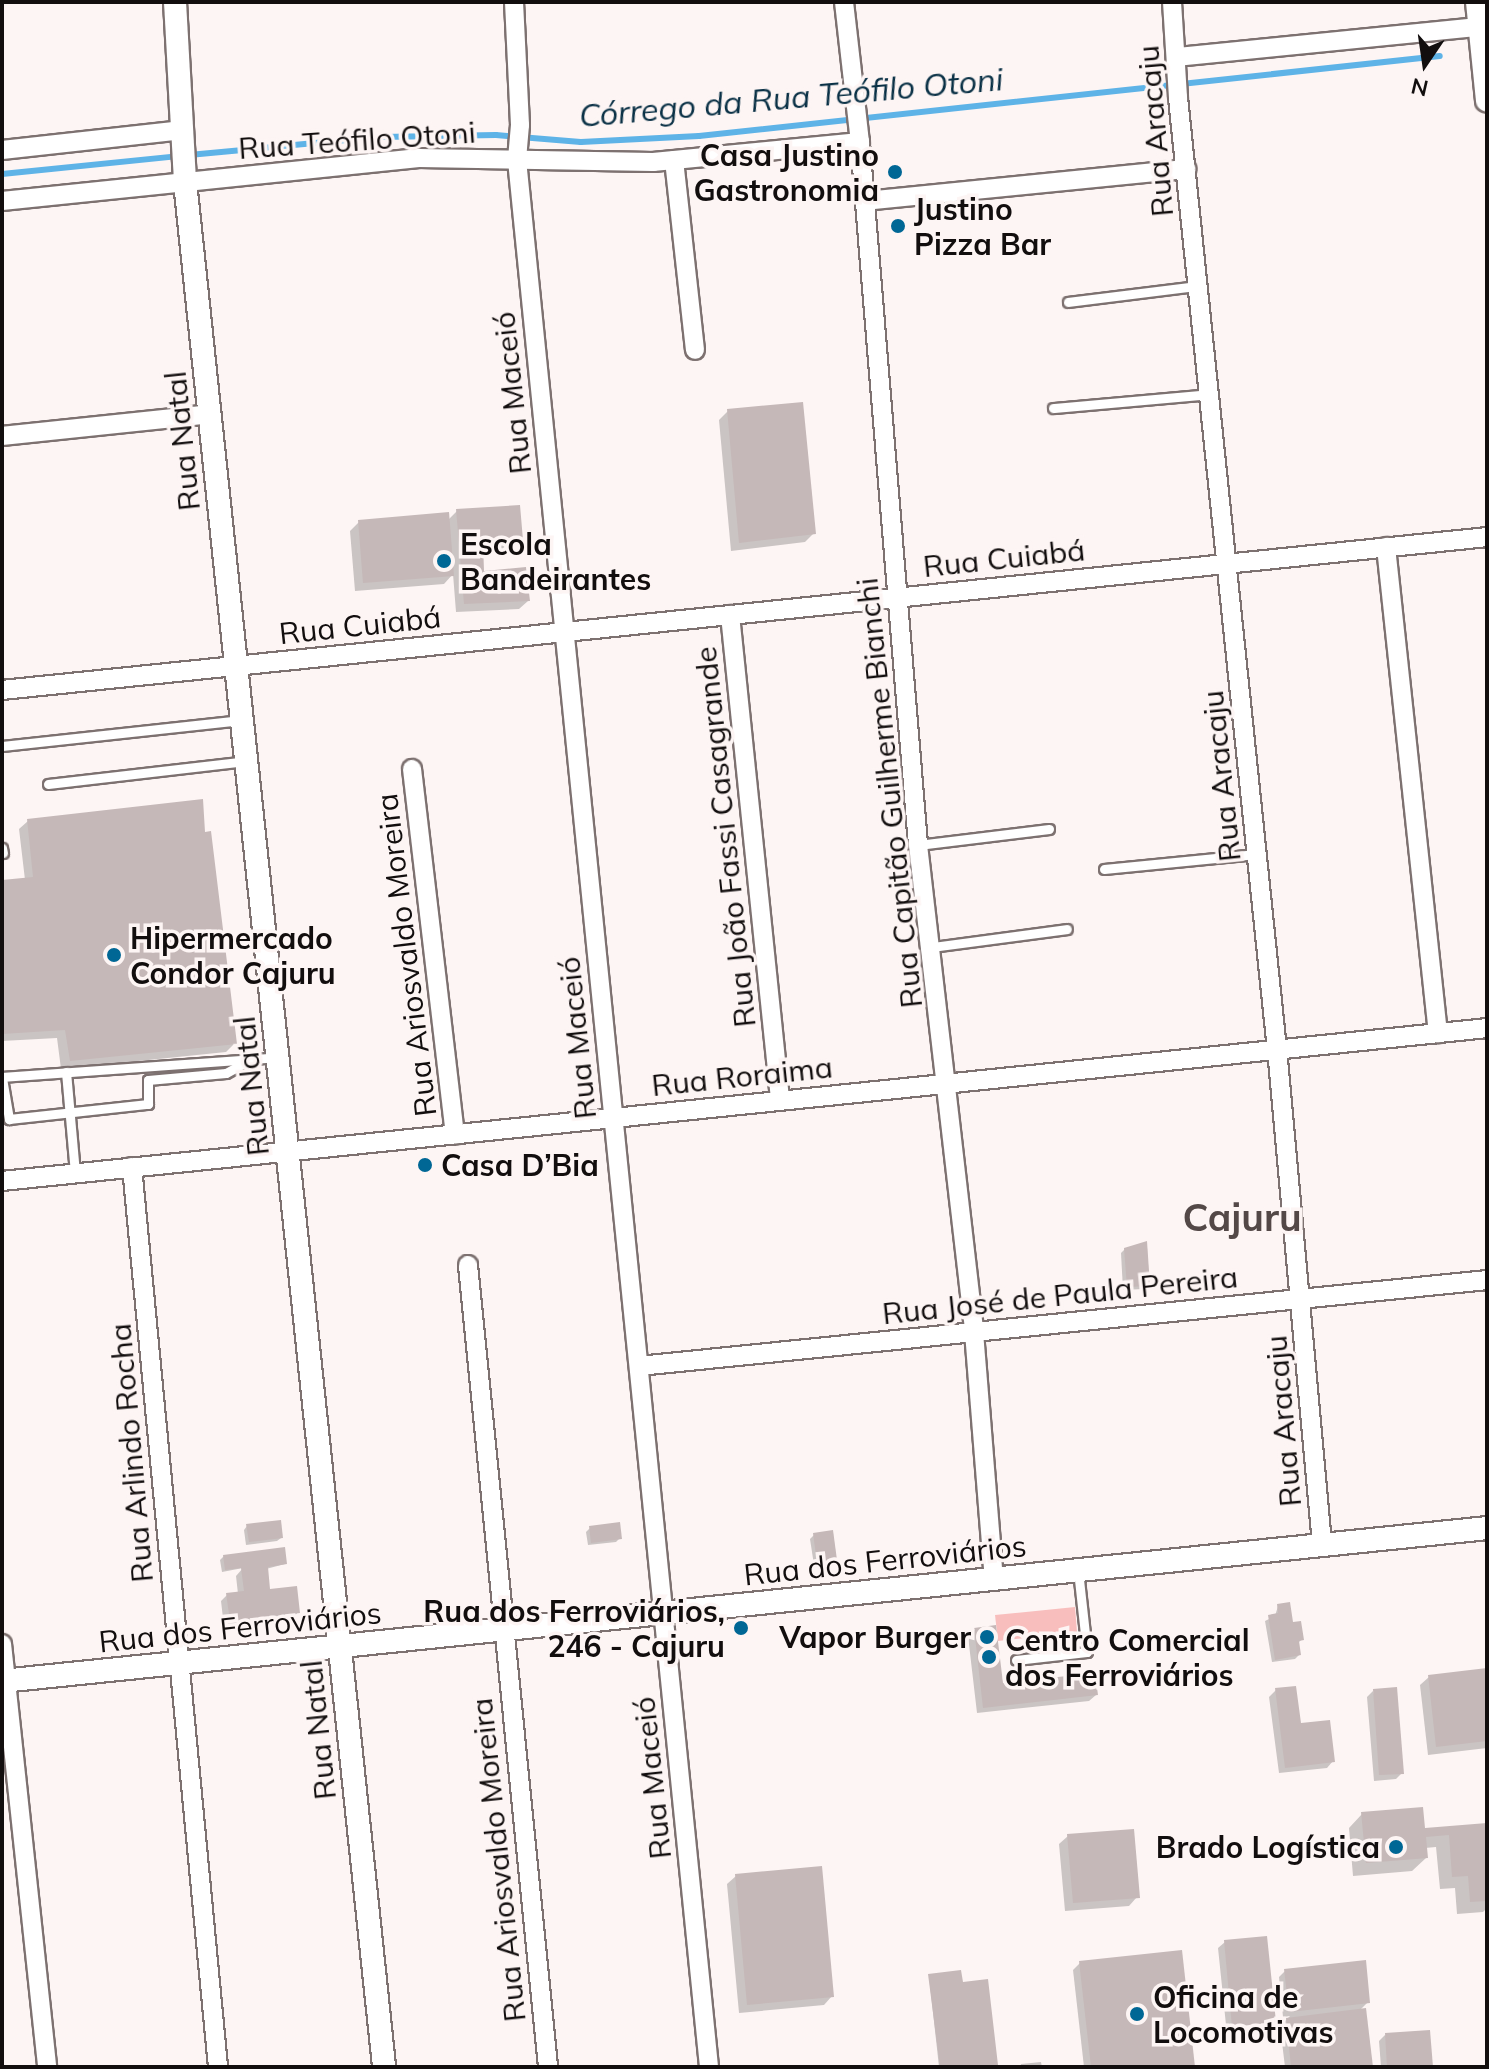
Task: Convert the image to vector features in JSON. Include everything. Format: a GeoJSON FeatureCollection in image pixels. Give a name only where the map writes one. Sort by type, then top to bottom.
{"type":"FeatureCollection","features":[{"type":"Feature","properties":{"kind":"street","name":"Rua Natal"},"geometry":{"type":"LineString","coordinates":[[175,2],[185,182],[384,2067]]}},
{"type":"Feature","properties":{"kind":"street","name":"Rua Maceió"},"geometry":{"type":"LineString","coordinates":[[514,2],[520,125],[517,160],[709,2067]]}},
{"type":"Feature","properties":{"kind":"street","name":"Rua Capitão Guilherme Bianchi"},"geometry":{"type":"LineString","coordinates":[[844,2],[865,201],[918,845],[974,1332],[994,1579]]}},
{"type":"Feature","properties":{"kind":"street","name":"Rua Aracaju"},"geometry":{"type":"LineString","coordinates":[[1172,2],[1178,98],[1277,1049],[1322,1545]]}},
{"type":"Feature","properties":{"kind":"street"},"geometry":{"type":"LineString","coordinates":[[1477,2],[1487,100]]}},
{"type":"Feature","properties":{"kind":"street"},"geometry":{"type":"LineString","coordinates":[[1178,65],[1480,27]]}},
{"type":"Feature","properties":{"kind":"street"},"geometry":{"type":"LineString","coordinates":[[2,150],[183,130]]}},
{"type":"Feature","properties":{"kind":"street","name":"Rua Teófilo Otoni"},"geometry":{"type":"LineString","coordinates":[[2,201],[419,158],[674,160],[859,136]]}},
{"type":"Feature","properties":{"kind":"street"},"geometry":{"type":"LineString","coordinates":[[674,160],[695,350]]}},
{"type":"Feature","properties":{"kind":"street"},"geometry":{"type":"LineString","coordinates":[[865,201],[1186,169]]}},
{"type":"Feature","properties":{"kind":"street"},"geometry":{"type":"LineString","coordinates":[[2,436],[210,414]]}},
{"type":"Feature","properties":{"kind":"street","name":"Rua Cuiabá"},"geometry":{"type":"LineString","coordinates":[[2,690],[1487,537]]}},
{"type":"Feature","properties":{"kind":"street"},"geometry":{"type":"LineString","coordinates":[[1386,547],[1438,1033]]}},
{"type":"Feature","properties":{"kind":"street","name":"Rua João Fassi Casagrande"},"geometry":{"type":"LineString","coordinates":[[730,615],[780,1100]]}},
{"type":"Feature","properties":{"kind":"street","name":"Rua Ariosvaldo Moreira"},"geometry":{"type":"LineString","coordinates":[[412,769],[455,1134]]}},
{"type":"Feature","properties":{"kind":"street","name":"Rua Roraima"},"geometry":{"type":"LineString","coordinates":[[2,1181],[1487,1028]]}},
{"type":"Feature","properties":{"kind":"street","name":"Rua Arlindo Rocha"},"geometry":{"type":"LineString","coordinates":[[132,1167],[218,2067]]}},
{"type":"Feature","properties":{"kind":"street","name":"Rua Ariosvaldo Moreira"},"geometry":{"type":"LineString","coordinates":[[468,1265],[548,2067]]}},
{"type":"Feature","properties":{"kind":"street","name":"Rua José de Paula Pereira"},"geometry":{"type":"LineString","coordinates":[[639,1366],[1487,1280]]}},
{"type":"Feature","properties":{"kind":"street","name":"Rua dos Ferroviários"},"geometry":{"type":"LineString","coordinates":[[4,1681],[1487,1528]]}},
{"type":"Feature","properties":{"kind":"street"},"geometry":{"type":"LineString","coordinates":[[2,1644],[47,2067]]}},
{"type":"Feature","properties":{"kind":"lane"},"geometry":{"type":"LineString","coordinates":[[1068,302],[1197,286]]}},
{"type":"Feature","properties":{"kind":"lane"},"geometry":{"type":"LineString","coordinates":[[1053,408],[1209,394]]}},
{"type":"Feature","properties":{"kind":"lane"},"geometry":{"type":"LineString","coordinates":[[2,746],[242,720]]}},
{"type":"Feature","properties":{"kind":"lane"},"geometry":{"type":"LineString","coordinates":[[48,784],[246,761]]}},
{"type":"Feature","properties":{"kind":"lane"},"geometry":{"type":"LineString","coordinates":[[918,845],[1049,829]]}},
{"type":"Feature","properties":{"kind":"lane"},"geometry":{"type":"LineString","coordinates":[[1104,869],[1256,854]]}},
{"type":"Feature","properties":{"kind":"lane"},"geometry":{"type":"LineString","coordinates":[[932,947],[1067,929]]}},
{"type":"Feature","properties":{"kind":"lane"},"geometry":{"type":"LineString","coordinates":[[251,1059],[226,1073],[148,1080],[148,1104],[9,1119],[2,1077],[278,1057]]}},
{"type":"Feature","properties":{"kind":"lane"},"geometry":{"type":"LineString","coordinates":[[66,1072],[75,1173]]}},
{"type":"Feature","properties":{"kind":"lane"},"geometry":{"type":"LineString","coordinates":[[1016,1660],[1087,1652],[1078,1570]]}},
{"type":"Feature","properties":{"kind":"shaded area"},"geometry":{"type":"Polygon","coordinates":[[[1075,1607],[1077,1632],[998,1641],[995,1615],[1075,1607]]]}},
{"type":"Feature","properties":{"kind":"building"},"geometry":{"type":"Polygon","coordinates":[[[803,402],[816,534],[739,543],[727,409],[803,402]]]}},
{"type":"Feature","properties":{"kind":"building"},"geometry":{"type":"Polygon","coordinates":[[[520,505],[523,540],[483,542],[484,571],[526,567],[530,601],[464,604],[456,509],[520,505]]]}},
{"type":"Feature","properties":{"kind":"building"},"geometry":{"type":"Polygon","coordinates":[[[449,512],[454,576],[363,583],[358,520],[449,512]]]}},
{"type":"Feature","properties":{"kind":"building","name":"Hipermercado Condor Cajuru"},"geometry":{"type":"Polygon","coordinates":[[[203,799],[205,832],[211,831],[237,1044],[70,1061],[65,1030],[2,1034],[2,880],[33,877],[27,819],[203,799]]]}},
{"type":"Feature","properties":{"kind":"building"},"geometry":{"type":"Polygon","coordinates":[[[1147,1241],[1150,1286],[1127,1287],[1124,1248],[1147,1241]]]}},
{"type":"Feature","properties":{"kind":"building"},"geometry":{"type":"Polygon","coordinates":[[[281,1520],[283,1538],[249,1542],[246,1524],[281,1520]]]}},
{"type":"Feature","properties":{"kind":"building"},"geometry":{"type":"Polygon","coordinates":[[[620,1522],[622,1539],[591,1543],[589,1526],[620,1522]]]}},
{"type":"Feature","properties":{"kind":"building"},"geometry":{"type":"Polygon","coordinates":[[[833,1530],[837,1560],[817,1563],[813,1533],[833,1530]]]}},
{"type":"Feature","properties":{"kind":"building"},"geometry":{"type":"Polygon","coordinates":[[[285,1547],[287,1564],[268,1567],[270,1589],[297,1586],[300,1613],[230,1621],[226,1593],[244,1591],[241,1568],[225,1570],[223,1555],[285,1547]]]}},
{"type":"Feature","properties":{"kind":"building"},"geometry":{"type":"Polygon","coordinates":[[[1290,1602],[1293,1622],[1301,1621],[1304,1640],[1299,1641],[1301,1655],[1275,1660],[1268,1615],[1278,1613],[1277,1604],[1290,1602]]]}},
{"type":"Feature","properties":{"kind":"building","name":"Centro Comercial dos Ferroviários"},"geometry":{"type":"Polygon","coordinates":[[[996,1625],[1003,1683],[1095,1673],[1098,1695],[983,1708],[974,1628],[996,1625]]]}},
{"type":"Feature","properties":{"kind":"building"},"geometry":{"type":"Polygon","coordinates":[[[1487,1668],[1487,1741],[1436,1747],[1428,1675],[1487,1668]]]}},
{"type":"Feature","properties":{"kind":"building"},"geometry":{"type":"Polygon","coordinates":[[[1296,1686],[1301,1723],[1330,1720],[1335,1762],[1285,1768],[1275,1688],[1296,1686]]]}},
{"type":"Feature","properties":{"kind":"building"},"geometry":{"type":"Polygon","coordinates":[[[1397,1687],[1404,1774],[1379,1775],[1373,1689],[1397,1687]]]}},
{"type":"Feature","properties":{"kind":"building","name":"Brado Logística"},"geometry":{"type":"Polygon","coordinates":[[[1423,1807],[1425,1828],[1487,1823],[1487,1901],[1470,1902],[1468,1876],[1452,1877],[1449,1835],[1426,1837],[1428,1858],[1366,1863],[1361,1812],[1423,1807]]]}},
{"type":"Feature","properties":{"kind":"building"},"geometry":{"type":"Polygon","coordinates":[[[1134,1829],[1140,1898],[1073,1903],[1067,1834],[1134,1829]]]}},
{"type":"Feature","properties":{"kind":"building"},"geometry":{"type":"Polygon","coordinates":[[[822,1866],[834,1997],[747,2005],[735,1874],[822,1866]]]}},
{"type":"Feature","properties":{"kind":"building"},"geometry":{"type":"Polygon","coordinates":[[[1267,1936],[1276,2022],[1232,2027],[1224,1940],[1267,1936]]]}},
{"type":"Feature","properties":{"kind":"building","name":"Oficina de Locomotivas"},"geometry":{"type":"Polygon","coordinates":[[[1182,1950],[1195,2067],[1091,2067],[1079,1961],[1182,1950]]]}},
{"type":"Feature","properties":{"kind":"building"},"geometry":{"type":"Polygon","coordinates":[[[1366,1960],[1370,2003],[1289,2012],[1284,1969],[1366,1960]]]}},
{"type":"Feature","properties":{"kind":"building"},"geometry":{"type":"Polygon","coordinates":[[[961,1970],[963,1982],[988,1979],[998,2065],[940,2067],[928,1974],[961,1970]]]}},
{"type":"Feature","properties":{"kind":"building","name":"Oficina de Locomotivas"},"geometry":{"type":"Polygon","coordinates":[[[1366,2008],[1373,2067],[1291,2067],[1286,2018],[1366,2008]]]}},
{"type":"Feature","properties":{"kind":"building"},"geometry":{"type":"Polygon","coordinates":[[[1430,2030],[1433,2067],[1387,2067],[1385,2033],[1430,2030]]]}},
{"type":"Feature","properties":{"kind":"waterway","name":"Córrego da Rua Teófilo Otoni"},"geometry":{"type":"LineString","coordinates":[[189,155],[381,137],[496,135],[581,142],[699,136],[1440,56]]}},
{"type":"Feature","properties":{"kind":"waterway","name":"Córrego da Rua Teófilo Otoni"},"geometry":{"type":"LineString","coordinates":[[2,174],[178,156]]}},
{"type":"Feature","properties":{"kind":"place","name":"Casa Justino Gastronomia"},"geometry":{"type":"Point","coordinates":[895,172]}},
{"type":"Feature","properties":{"kind":"place","name":"Justino Pizza Bar"},"geometry":{"type":"Point","coordinates":[898,226]}},
{"type":"Feature","properties":{"kind":"place","name":"Escola Bandeirantes"},"geometry":{"type":"Point","coordinates":[444,561]}},
{"type":"Feature","properties":{"kind":"place","name":"Hipermercado Condor Cajuru"},"geometry":{"type":"Point","coordinates":[114,955]}},
{"type":"Feature","properties":{"kind":"place","name":"Casa D’Bia"},"geometry":{"type":"Point","coordinates":[425,1165]}},
{"type":"Feature","properties":{"kind":"place","name":"Rua dos Ferroviários, 246 - Cajuru"},"geometry":{"type":"Point","coordinates":[741,1628]}},
{"type":"Feature","properties":{"kind":"place","name":"Vapor Burger"},"geometry":{"type":"Point","coordinates":[987,1637]}},
{"type":"Feature","properties":{"kind":"place","name":"Centro Comercial dos Ferroviários"},"geometry":{"type":"Point","coordinates":[989,1657]}},
{"type":"Feature","properties":{"kind":"place","name":"Brado Logística"},"geometry":{"type":"Point","coordinates":[1396,1847]}},
{"type":"Feature","properties":{"kind":"place","name":"Oficina de Locomotivas"},"geometry":{"type":"Point","coordinates":[1137,2014]}},
{"type":"Feature","properties":{"kind":"district","name":"Cajuru"},"geometry":{"type":"Point","coordinates":[1242,1218]}}]}
